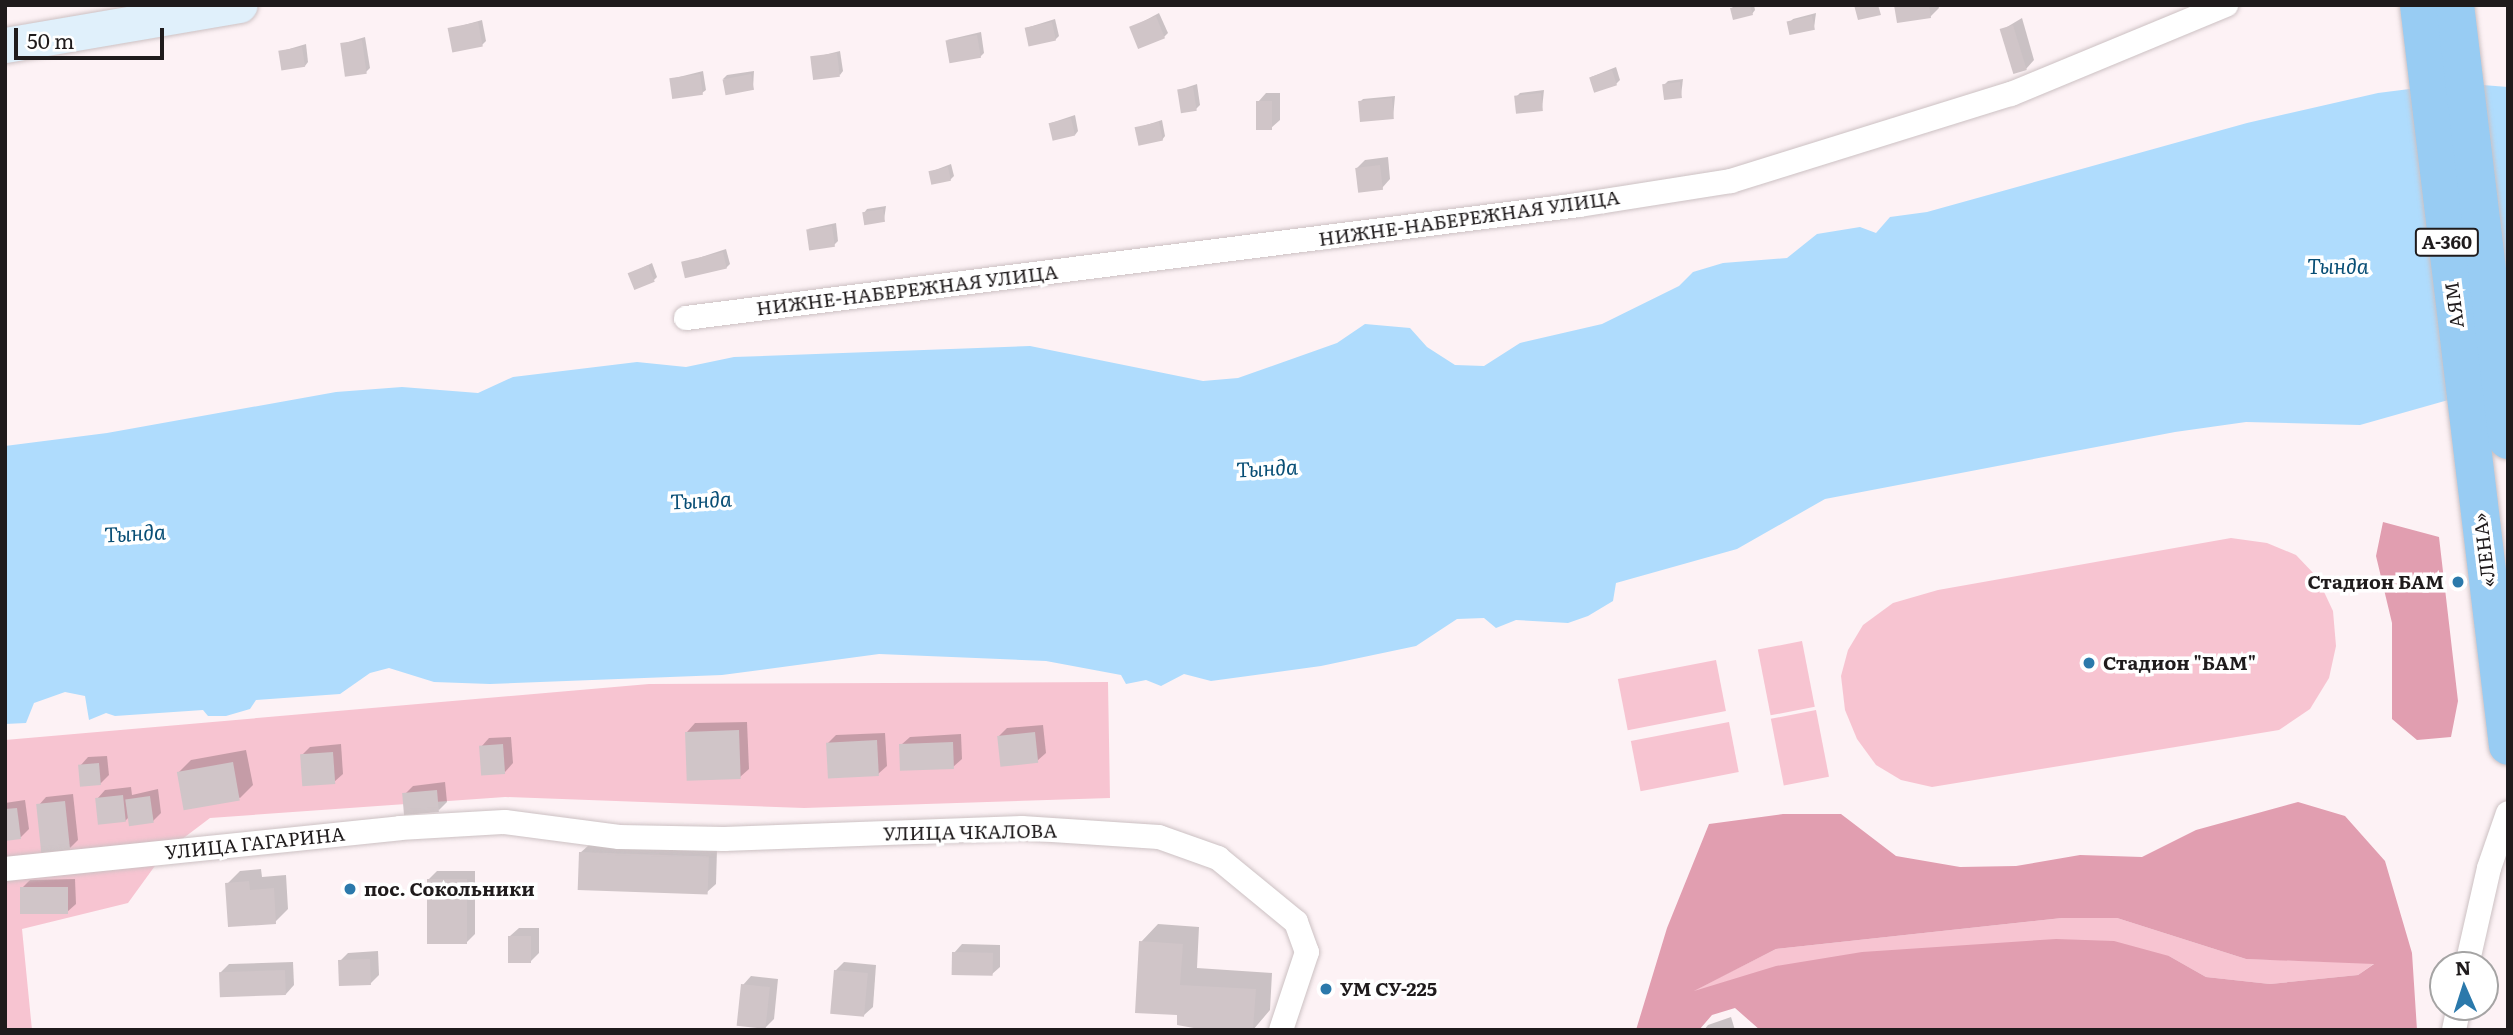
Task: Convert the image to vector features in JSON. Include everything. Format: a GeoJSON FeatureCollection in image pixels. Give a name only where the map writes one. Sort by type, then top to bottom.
{"type":"FeatureCollection","features":[{"type":"Feature","properties":{"kind":"highway","name":"АЯМ"},"geometry":{"type":"LineString","coordinates":[[2418,5],[2475,479]]}},
{"type":"Feature","properties":{"kind":"highway","name":"АЯМ"},"geometry":{"type":"LineString","coordinates":[[2455,5],[2508,440]]}},
{"type":"Feature","properties":{"kind":"highway","name":"«ЛЕНА»"},"geometry":{"type":"LineString","coordinates":[[2475,479],[2508,746]]}},
{"type":"Feature","properties":{"kind":"street"},"geometry":{"type":"LineString","coordinates":[[5,45],[240,5]]}},
{"type":"Feature","properties":{"kind":"street","name":"НИЖНЕ-НАБЕРЕЖНАЯ УЛИЦА"},"geometry":{"type":"LineString","coordinates":[[686,318],[1578,205],[1731,181],[2011,94],[2226,5]]}},
{"type":"Feature","properties":{"kind":"street"},"geometry":{"type":"LineString","coordinates":[[2470,951],[2489,868],[2508,813]]}},
{"type":"Feature","properties":{"kind":"street","name":"УЛИЦА ГАГАРИНА"},"geometry":{"type":"LineString","coordinates":[[5,869],[400,828],[505,821]]}},
{"type":"Feature","properties":{"kind":"street","name":"УЛИЦА ЧКАЛОВА"},"geometry":{"type":"LineString","coordinates":[[505,821],[619,837],[724,839],[1021,828],[1159,837],[1218,858],[1296,922],[1307,952],[1281,1030]]}},
{"type":"Feature","properties":{"kind":"shaded area"},"geometry":{"type":"Polygon","coordinates":[[[2383,522],[2439,537],[2458,701],[2451,737],[2417,740],[2392,719],[2392,623],[2376,556],[2383,522]]]}},
{"type":"Feature","properties":{"kind":"shaded area","name":"Стадион \"БАМ\""},"geometry":{"type":"Polygon","coordinates":[[[2231,538],[2267,543],[2296,555],[2317,577],[2333,611],[2336,646],[2329,678],[2310,709],[2279,730],[1932,787],[1901,780],[1876,765],[1857,739],[1845,710],[1841,676],[1848,650],[1863,625],[1893,603],[1938,590],[2231,538]]]}},
{"type":"Feature","properties":{"kind":"shaded area"},"geometry":{"type":"Polygon","coordinates":[[[1802,641],[1815,707],[1771,715],[1758,650],[1802,641]]]}},
{"type":"Feature","properties":{"kind":"shaded area"},"geometry":{"type":"Polygon","coordinates":[[[1716,660],[1726,711],[1628,730],[1618,679],[1716,660]]]}},
{"type":"Feature","properties":{"kind":"shaded area"},"geometry":{"type":"Polygon","coordinates":[[[1108,682],[1110,798],[804,808],[505,797],[210,818],[165,852],[128,903],[22,929],[32,1030],[5,1030],[5,740],[649,684],[1108,682]]]}},
{"type":"Feature","properties":{"kind":"shaded area"},"geometry":{"type":"Polygon","coordinates":[[[1816,710],[1829,777],[1784,786],[1771,719],[1816,710]]]}},
{"type":"Feature","properties":{"kind":"shaded area"},"geometry":{"type":"Polygon","coordinates":[[[1729,722],[1739,772],[1641,791],[1631,741],[1729,722]]]}},
{"type":"Feature","properties":{"kind":"shaded area"},"geometry":{"type":"Polygon","coordinates":[[[2298,802],[2345,816],[2385,861],[2412,953],[2417,1030],[1760,1030],[1735,1008],[1712,1015],[1699,1030],[1636,1030],[1667,928],[1709,824],[1783,814],[1841,814],[1896,856],[1960,867],[2016,866],[2080,855],[2142,857],[2196,830],[2298,802]],[[2062,918],[1776,949],[1694,991],[1776,966],[1862,952],[2056,939],[2114,941],[2169,956],[2206,977],[2270,984],[2358,975],[2374,964],[2246,959],[2117,918],[2062,918]]]}},
{"type":"Feature","properties":{"kind":"shaded area"},"geometry":{"type":"Polygon","coordinates":[[[2062,918],[2117,918],[2246,959],[2375,963],[2358,975],[2270,984],[2206,977],[2169,956],[1689,993],[1776,949],[2062,918]]]}},
{"type":"Feature","properties":{"kind":"water","name":"Тында"},"geometry":{"type":"Polygon","coordinates":[[[2457,83],[2508,87],[2508,390],[2487,389],[2360,425],[2246,422],[2175,432],[1825,499],[1737,549],[1616,583],[1613,601],[1588,616],[1568,623],[1516,620],[1496,628],[1484,618],[1457,619],[1416,646],[1321,666],[1211,681],[1184,674],[1161,686],[1146,680],[1126,684],[1121,675],[1046,661],[879,654],[722,675],[490,684],[434,682],[389,668],[370,673],[340,694],[256,700],[250,709],[226,716],[208,716],[203,710],[115,716],[106,713],[89,720],[85,696],[65,692],[34,703],[26,723],[5,724],[5,446],[107,433],[336,392],[402,387],[478,393],[513,377],[637,362],[686,367],[734,357],[1030,346],[1203,381],[1238,378],[1337,343],[1365,324],[1410,328],[1427,347],[1455,365],[1484,366],[1520,343],[1602,324],[1679,286],[1693,272],[1723,263],[1787,258],[1817,234],[1860,227],[1876,233],[1890,217],[1927,212],[2247,123],[2378,93],[2457,83]]]}},
{"type":"Feature","properties":{"kind":"building"},"geometry":{"type":"Polygon","coordinates":[[[1750,5],[1753,15],[1733,20],[1730,8],[1750,5]]]}},
{"type":"Feature","properties":{"kind":"building"},"geometry":{"type":"Polygon","coordinates":[[[1854,5],[1878,5],[1881,15],[1858,20],[1854,5]]]}},
{"type":"Feature","properties":{"kind":"building"},"geometry":{"type":"Polygon","coordinates":[[[1894,5],[1929,5],[1931,18],[1897,23],[1894,5]]]}},
{"type":"Feature","properties":{"kind":"building"},"geometry":{"type":"Polygon","coordinates":[[[1156,16],[1165,38],[1138,49],[1129,27],[1156,16]]]}},
{"type":"Feature","properties":{"kind":"building"},"geometry":{"type":"Polygon","coordinates":[[[1812,16],[1815,30],[1789,35],[1787,21],[1812,16]]]}},
{"type":"Feature","properties":{"kind":"building"},"geometry":{"type":"Polygon","coordinates":[[[478,22],[483,47],[452,52],[448,28],[478,22]]]}},
{"type":"Feature","properties":{"kind":"building"},"geometry":{"type":"Polygon","coordinates":[[[1052,22],[1056,41],[1029,46],[1025,28],[1052,22]]]}},
{"type":"Feature","properties":{"kind":"building"},"geometry":{"type":"Polygon","coordinates":[[[2013,25],[2027,70],[2013,74],[2000,29],[2013,25]]]}},
{"type":"Feature","properties":{"kind":"building"},"geometry":{"type":"Polygon","coordinates":[[[977,35],[981,58],[949,63],[945,41],[977,35]]]}},
{"type":"Feature","properties":{"kind":"building"},"geometry":{"type":"Polygon","coordinates":[[[362,40],[367,74],[345,77],[340,43],[362,40]]]}},
{"type":"Feature","properties":{"kind":"building"},"geometry":{"type":"Polygon","coordinates":[[[302,47],[305,67],[281,71],[278,51],[302,47]]]}},
{"type":"Feature","properties":{"kind":"building"},"geometry":{"type":"Polygon","coordinates":[[[837,53],[840,77],[813,80],[810,56],[837,53]]]}},
{"type":"Feature","properties":{"kind":"building"},"geometry":{"type":"Polygon","coordinates":[[[1612,70],[1617,85],[1594,93],[1589,77],[1612,70]]]}},
{"type":"Feature","properties":{"kind":"building"},"geometry":{"type":"Polygon","coordinates":[[[700,74],[703,95],[672,99],[669,78],[700,74]]]}},
{"type":"Feature","properties":{"kind":"building"},"geometry":{"type":"Polygon","coordinates":[[[751,74],[754,90],[726,95],[723,80],[751,74]]]}},
{"type":"Feature","properties":{"kind":"building"},"geometry":{"type":"Polygon","coordinates":[[[1680,82],[1682,98],[1664,100],[1662,84],[1680,82]]]}},
{"type":"Feature","properties":{"kind":"building"},"geometry":{"type":"Polygon","coordinates":[[[1193,87],[1197,111],[1181,113],[1177,90],[1193,87]]]}},
{"type":"Feature","properties":{"kind":"building"},"geometry":{"type":"Polygon","coordinates":[[[1541,93],[1543,111],[1516,114],[1514,96],[1541,93]]]}},
{"type":"Feature","properties":{"kind":"building"},"geometry":{"type":"Polygon","coordinates":[[[1392,98],[1394,119],[1360,122],[1358,101],[1392,98]]]}},
{"type":"Feature","properties":{"kind":"building"},"geometry":{"type":"Polygon","coordinates":[[[1256,101],[1272,101],[1272,130],[1256,130],[1256,101]]]}},
{"type":"Feature","properties":{"kind":"building"},"geometry":{"type":"Polygon","coordinates":[[[1071,118],[1075,136],[1053,141],[1049,123],[1071,118]]]}},
{"type":"Feature","properties":{"kind":"building"},"geometry":{"type":"Polygon","coordinates":[[[1159,122],[1163,141],[1138,146],[1135,127],[1159,122]]]}},
{"type":"Feature","properties":{"kind":"building"},"geometry":{"type":"Polygon","coordinates":[[[1380,165],[1383,190],[1358,193],[1355,168],[1380,165]]]}},
{"type":"Feature","properties":{"kind":"building"},"geometry":{"type":"Polygon","coordinates":[[[948,167],[951,181],[931,185],[928,171],[948,167]]]}},
{"type":"Feature","properties":{"kind":"building"},"geometry":{"type":"Polygon","coordinates":[[[883,209],[885,222],[864,225],[862,212],[883,209]]]}},
{"type":"Feature","properties":{"kind":"building"},"geometry":{"type":"Polygon","coordinates":[[[832,226],[835,247],[809,250],[806,230],[832,226]]]}},
{"type":"Feature","properties":{"kind":"building"},"geometry":{"type":"Polygon","coordinates":[[[723,252],[727,269],[685,278],[681,262],[723,252]]]}},
{"type":"Feature","properties":{"kind":"building"},"geometry":{"type":"Polygon","coordinates":[[[648,265],[655,282],[634,290],[628,273],[648,265]]]}},
{"type":"Feature","properties":{"kind":"building"},"geometry":{"type":"Polygon","coordinates":[[[739,730],[741,779],[687,781],[685,732],[739,730]]]}},
{"type":"Feature","properties":{"kind":"building"},"geometry":{"type":"Polygon","coordinates":[[[1035,732],[1038,763],[1000,767],[997,736],[1035,732]]]}},
{"type":"Feature","properties":{"kind":"building"},"geometry":{"type":"Polygon","coordinates":[[[877,740],[879,776],[828,779],[826,743],[877,740]]]}},
{"type":"Feature","properties":{"kind":"building"},"geometry":{"type":"Polygon","coordinates":[[[953,742],[954,769],[900,771],[899,744],[953,742]]]}},
{"type":"Feature","properties":{"kind":"building"},"geometry":{"type":"Polygon","coordinates":[[[503,744],[505,774],[481,776],[479,746],[503,744]]]}},
{"type":"Feature","properties":{"kind":"building"},"geometry":{"type":"Polygon","coordinates":[[[333,752],[335,784],[302,786],[300,754],[333,752]]]}},
{"type":"Feature","properties":{"kind":"building"},"geometry":{"type":"Polygon","coordinates":[[[233,762],[240,800],[184,810],[177,772],[233,762]]]}},
{"type":"Feature","properties":{"kind":"building"},"geometry":{"type":"Polygon","coordinates":[[[99,763],[101,785],[80,787],[78,765],[99,763]]]}},
{"type":"Feature","properties":{"kind":"building"},"geometry":{"type":"Polygon","coordinates":[[[437,790],[439,812],[404,815],[402,793],[437,790]]]}},
{"type":"Feature","properties":{"kind":"building"},"geometry":{"type":"Polygon","coordinates":[[[123,795],[126,822],[98,825],[95,798],[123,795]]]}},
{"type":"Feature","properties":{"kind":"building"},"geometry":{"type":"Polygon","coordinates":[[[150,796],[154,823],[129,826],[125,799],[150,796]]]}},
{"type":"Feature","properties":{"kind":"building"},"geometry":{"type":"Polygon","coordinates":[[[65,801],[70,850],[41,853],[36,804],[65,801]]]}},
{"type":"Feature","properties":{"kind":"building"},"geometry":{"type":"Polygon","coordinates":[[[17,808],[21,839],[5,841],[5,809],[17,808]]]}},
{"type":"Feature","properties":{"kind":"building"},"geometry":{"type":"Polygon","coordinates":[[[579,852],[709,857],[708,895],[578,890],[579,852]]]}},
{"type":"Feature","properties":{"kind":"building"},"geometry":{"type":"Polygon","coordinates":[[[427,879],[467,879],[467,944],[427,944],[427,879]]]}},
{"type":"Feature","properties":{"kind":"building"},"geometry":{"type":"Polygon","coordinates":[[[249,881],[250,890],[274,888],[276,924],[228,927],[225,883],[249,881]]]}},
{"type":"Feature","properties":{"kind":"building"},"geometry":{"type":"Polygon","coordinates":[[[20,887],[68,887],[68,914],[20,914],[20,887]]]}},
{"type":"Feature","properties":{"kind":"building"},"geometry":{"type":"Polygon","coordinates":[[[508,936],[531,936],[531,963],[508,963],[508,936]]]}},
{"type":"Feature","properties":{"kind":"building"},"geometry":{"type":"Polygon","coordinates":[[[1139,941],[1183,944],[1180,985],[1256,989],[1253,1029],[1205,1030],[1177,1025],[1177,1015],[1135,1013],[1139,941]]]}},
{"type":"Feature","properties":{"kind":"building"},"geometry":{"type":"Polygon","coordinates":[[[952,952],[993,953],[993,976],[952,975],[952,952]]]}},
{"type":"Feature","properties":{"kind":"building"},"geometry":{"type":"Polygon","coordinates":[[[370,959],[371,985],[339,986],[338,960],[370,959]]]}},
{"type":"Feature","properties":{"kind":"building"},"geometry":{"type":"Polygon","coordinates":[[[285,970],[286,995],[220,997],[219,972],[285,970]]]}},
{"type":"Feature","properties":{"kind":"building"},"geometry":{"type":"Polygon","coordinates":[[[834,970],[868,973],[864,1017],[830,1014],[834,970]]]}},
{"type":"Feature","properties":{"kind":"building"},"geometry":{"type":"Polygon","coordinates":[[[741,984],[770,987],[765,1029],[737,1026],[741,984]]]}},
{"type":"Feature","properties":{"kind":"place","name":"Стадион БАМ"},"geometry":{"type":"Point","coordinates":[2458,582]}},
{"type":"Feature","properties":{"kind":"place","name":"Стадион \"БАМ\""},"geometry":{"type":"Point","coordinates":[2089,663]}},
{"type":"Feature","properties":{"kind":"place","name":"пос. Сокольники"},"geometry":{"type":"Point","coordinates":[350,889]}},
{"type":"Feature","properties":{"kind":"place","name":"УМ СУ-225"},"geometry":{"type":"Point","coordinates":[1326,989]}}]}
